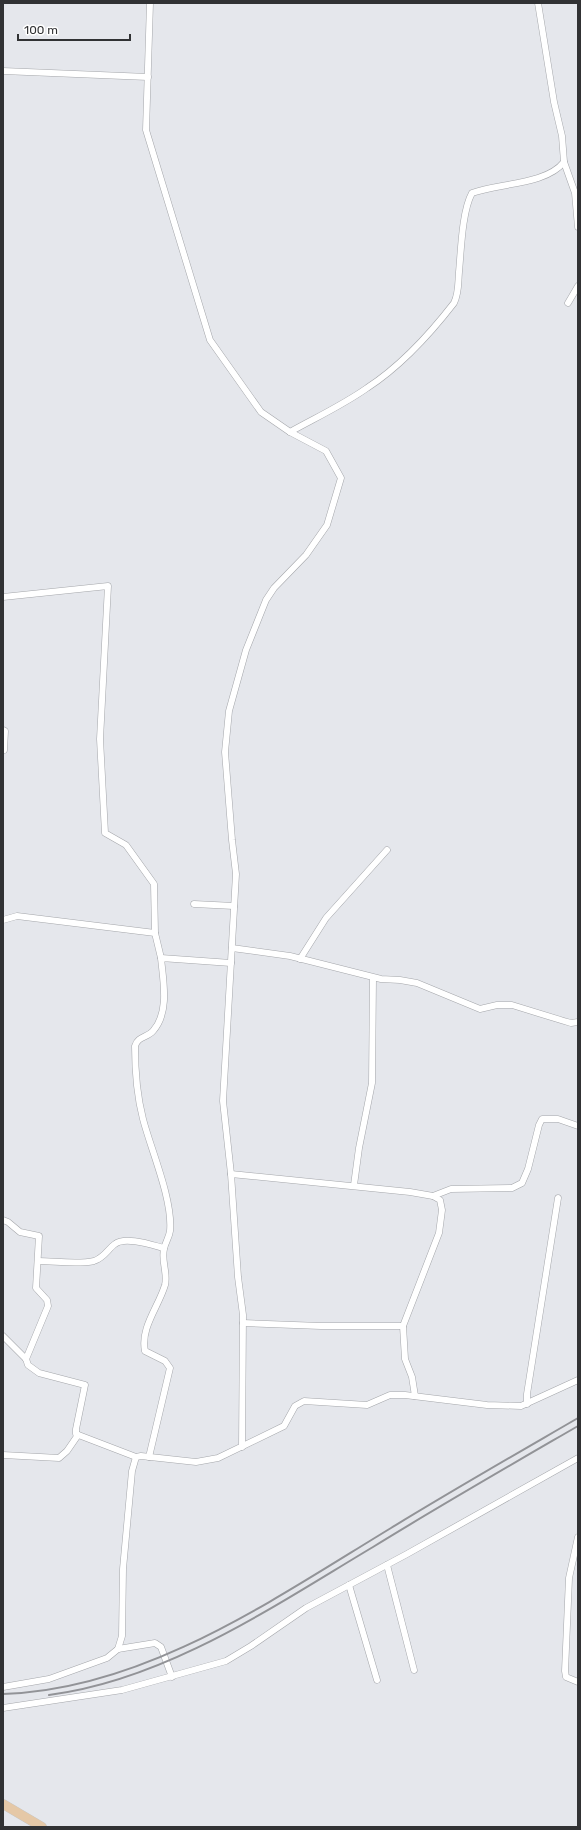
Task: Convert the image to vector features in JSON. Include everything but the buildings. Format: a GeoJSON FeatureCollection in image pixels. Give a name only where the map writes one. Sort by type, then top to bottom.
{"type":"FeatureCollection","features":[{"type":"Feature","properties":{"kind":"main road"},"geometry":{"type":"LineString","coordinates":[[3,1804],[42,1827]]}},
{"type":"Feature","properties":{"kind":"street"},"geometry":{"type":"LineString","coordinates":[[150,3],[146,130],[210,340],[261,412],[290,432],[326,451],[341,478],[327,525],[306,555],[274,588],[266,600],[246,650],[229,711],[225,752],[236,874],[223,1101],[231,1174],[243,1323],[242,1446]]}},
{"type":"Feature","properties":{"kind":"street"},"geometry":{"type":"LineString","coordinates":[[538,3],[554,102],[562,136],[564,162],[573,184],[578,227]]}},
{"type":"Feature","properties":{"kind":"street"},"geometry":{"type":"LineString","coordinates":[[3,71],[148,77]]}},
{"type":"Feature","properties":{"kind":"street"},"geometry":{"type":"LineString","coordinates":[[290,432],[367,388],[392,370],[417,346],[454,303],[458,295],[460,253],[467,209],[472,193],[542,176],[561,166],[564,162]]}},
{"type":"Feature","properties":{"kind":"street"},"geometry":{"type":"LineString","coordinates":[[568,303],[578,286]]}},
{"type":"Feature","properties":{"kind":"street"},"geometry":{"type":"LineString","coordinates":[[3,597],[108,586],[100,739],[105,833],[126,845],[154,884],[155,933],[162,958],[164,997],[160,1018],[154,1030],[138,1040],[135,1046],[143,1118],[162,1180],[170,1231],[164,1248],[166,1280],[150,1320],[144,1349],[147,1353],[165,1361],[168,1364],[170,1372],[148,1457]]}},
{"type":"Feature","properties":{"kind":"street"},"geometry":{"type":"LineString","coordinates":[[3,730],[5,731],[4,750]]}},
{"type":"Feature","properties":{"kind":"street"},"geometry":{"type":"LineString","coordinates":[[300,959],[326,918],[387,850]]}},
{"type":"Feature","properties":{"kind":"street"},"geometry":{"type":"LineString","coordinates":[[194,904],[234,906]]}},
{"type":"Feature","properties":{"kind":"street"},"geometry":{"type":"LineString","coordinates":[[3,920],[18,916],[155,933]]}},
{"type":"Feature","properties":{"kind":"street"},"geometry":{"type":"LineString","coordinates":[[232,948],[300,959],[372,978],[417,983],[480,1009],[497,1005],[512,1005],[571,1023],[578,1022]]}},
{"type":"Feature","properties":{"kind":"street"},"geometry":{"type":"LineString","coordinates":[[162,958],[231,963]]}},
{"type":"Feature","properties":{"kind":"street"},"geometry":{"type":"LineString","coordinates":[[354,1185],[359,1148],[372,1083],[372,978]]}},
{"type":"Feature","properties":{"kind":"street"},"geometry":{"type":"LineString","coordinates":[[433,1196],[451,1189],[512,1188],[522,1183],[528,1169],[539,1124],[542,1119],[558,1119],[578,1126]]}},
{"type":"Feature","properties":{"kind":"street"},"geometry":{"type":"LineString","coordinates":[[231,1174],[354,1185],[433,1196],[440,1200],[442,1206],[439,1232],[402,1326],[405,1359],[412,1377],[415,1396]]}},
{"type":"Feature","properties":{"kind":"street"},"geometry":{"type":"LineString","coordinates":[[527,1404],[527,1394],[558,1198]]}},
{"type":"Feature","properties":{"kind":"street"},"geometry":{"type":"LineString","coordinates":[[3,1220],[8,1222],[20,1232],[38,1235],[36,1288],[47,1300],[48,1306],[26,1359]]}},
{"type":"Feature","properties":{"kind":"street"},"geometry":{"type":"LineString","coordinates":[[38,1261],[92,1261],[102,1257],[117,1242],[122,1241],[143,1243],[164,1248]]}},
{"type":"Feature","properties":{"kind":"street"},"geometry":{"type":"LineString","coordinates":[[243,1323],[321,1326],[402,1326]]}},
{"type":"Feature","properties":{"kind":"street"},"geometry":{"type":"LineString","coordinates":[[3,1336],[26,1359],[28,1365],[39,1373],[85,1385],[76,1429],[78,1435]]}},
{"type":"Feature","properties":{"kind":"street"},"geometry":{"type":"LineString","coordinates":[[78,1435],[136,1457],[202,1461],[218,1458],[284,1426],[295,1406],[304,1401],[367,1405],[390,1395],[415,1396],[488,1405],[513,1406],[527,1404],[578,1380]]}},
{"type":"Feature","properties":{"kind":"street"},"geometry":{"type":"LineString","coordinates":[[3,1455],[59,1458],[67,1451],[78,1435]]}},
{"type":"Feature","properties":{"kind":"street"},"geometry":{"type":"LineString","coordinates":[[118,1649],[122,1636],[123,1569],[132,1471],[136,1457]]}},
{"type":"Feature","properties":{"kind":"street"},"geometry":{"type":"LineString","coordinates":[[3,1708],[101,1694],[172,1677],[226,1661],[251,1646],[306,1608],[578,1458]]}},
{"type":"Feature","properties":{"kind":"street"},"geometry":{"type":"LineString","coordinates":[[578,1537],[569,1578],[565,1671],[566,1677],[578,1682]]}},
{"type":"Feature","properties":{"kind":"street"},"geometry":{"type":"LineString","coordinates":[[386,1565],[414,1670]]}},
{"type":"Feature","properties":{"kind":"street"},"geometry":{"type":"LineString","coordinates":[[349,1585],[377,1680]]}},
{"type":"Feature","properties":{"kind":"street"},"geometry":{"type":"LineString","coordinates":[[3,1687],[49,1679],[107,1658],[118,1649],[155,1643],[161,1647],[172,1677]]}},
{"type":"Feature","properties":{"kind":"railway"},"geometry":{"type":"LineString","coordinates":[[3,1694],[55,1689],[107,1676],[157,1658],[206,1636],[254,1611],[578,1418]]}},
{"type":"Feature","properties":{"kind":"railway"},"geometry":{"type":"LineString","coordinates":[[49,1695],[92,1687],[135,1674],[218,1638],[258,1616],[578,1426]]}}]}
